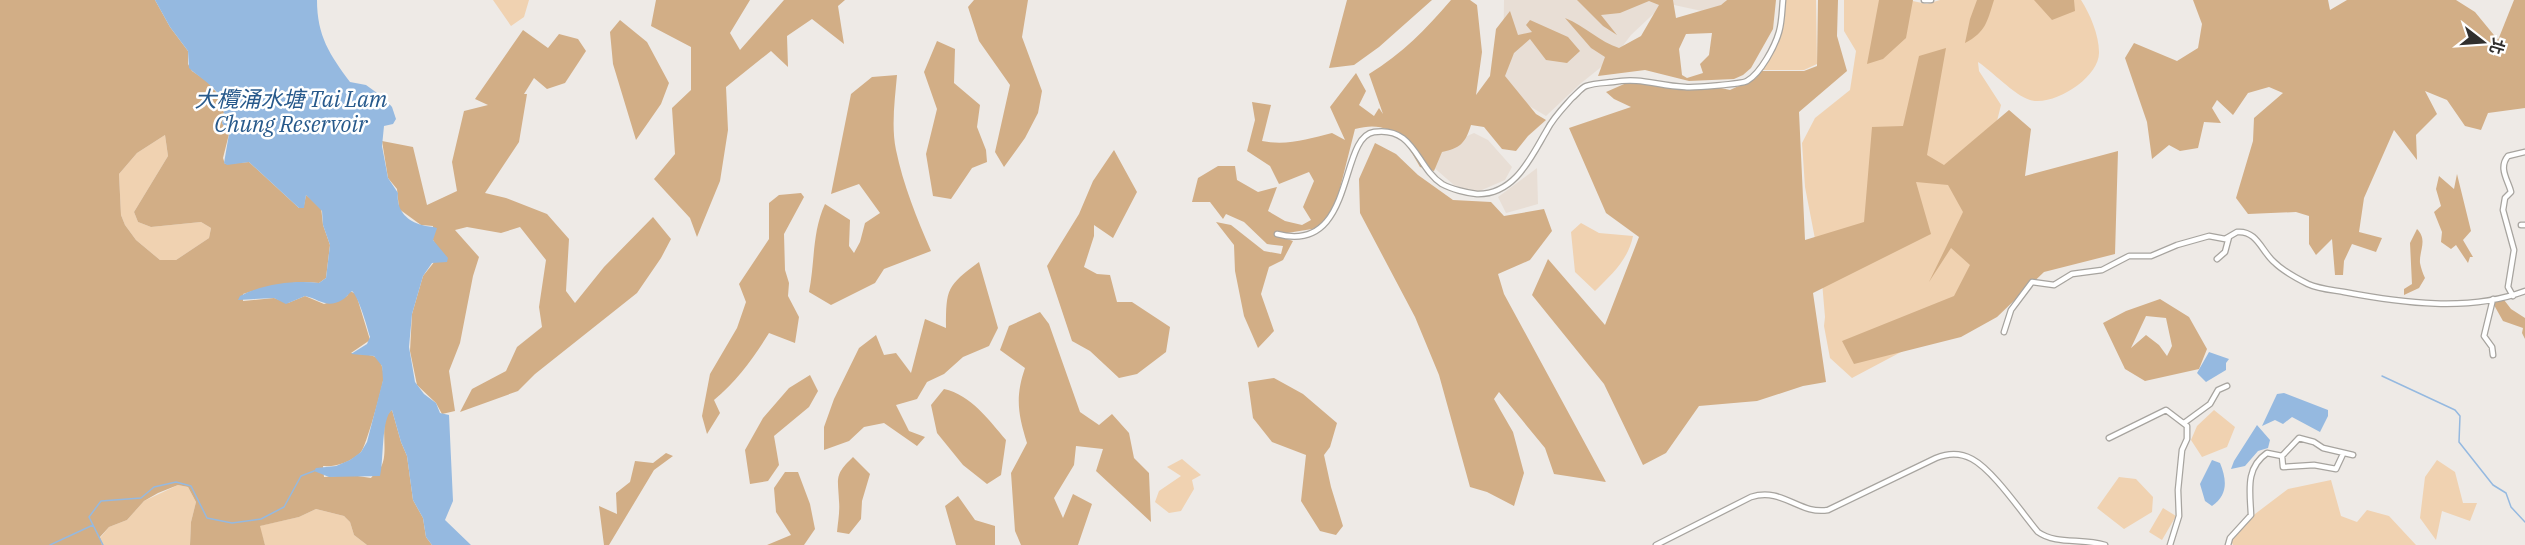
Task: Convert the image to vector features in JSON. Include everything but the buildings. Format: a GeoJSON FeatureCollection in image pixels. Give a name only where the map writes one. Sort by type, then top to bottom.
{"type":"FeatureCollection","features":[{"type":"Feature","properties":{"kind":"street"},"geometry":{"type":"LineString","coordinates":[[1277,234],[1304,235],[1318,229],[1338,205],[1355,150],[1364,137],[1371,132],[1384,131],[1411,144],[1429,171],[1442,183],[1475,194],[1485,193],[1504,186],[1523,171],[1556,115],[1585,86],[1629,79],[1682,87],[1738,84],[1747,81],[1755,75],[1779,32],[1783,0]]}},
{"type":"Feature","properties":{"kind":"street"},"geometry":{"type":"LineString","coordinates":[[1924,0],[1931,0]]}},
{"type":"Feature","properties":{"kind":"street"},"geometry":{"type":"LineString","coordinates":[[2513,296],[2508,287],[2514,250],[2503,210],[2505,198],[2511,192],[2506,182],[2503,164],[2508,156],[2525,152]]}},
{"type":"Feature","properties":{"kind":"street"},"geometry":{"type":"LineString","coordinates":[[2004,332],[2011,310],[2032,282],[2054,285],[2072,274],[2103,270],[2129,256],[2151,256],[2177,245],[2209,236],[2229,237],[2237,232],[2246,232],[2266,249],[2272,261],[2310,285],[2383,299],[2441,304],[2513,296],[2525,291]]}},
{"type":"Feature","properties":{"kind":"street"},"geometry":{"type":"LineString","coordinates":[[2217,259],[2226,252],[2229,237]]}},
{"type":"Feature","properties":{"kind":"street"},"geometry":{"type":"LineString","coordinates":[[2493,299],[2484,336],[2492,347],[2493,355]]}},
{"type":"Feature","properties":{"kind":"street"},"geometry":{"type":"LineString","coordinates":[[2184,423],[2210,404],[2218,390],[2227,386]]}},
{"type":"Feature","properties":{"kind":"street"},"geometry":{"type":"LineString","coordinates":[[2109,438],[2166,410],[2187,426],[2187,439],[2182,450],[2183,462],[2178,490],[2179,516],[2170,545]]}},
{"type":"Feature","properties":{"kind":"street"},"geometry":{"type":"LineString","coordinates":[[2343,454],[2336,469],[2314,465],[2283,466],[2282,456],[2298,438],[2343,454],[2353,455]]}},
{"type":"Feature","properties":{"kind":"street"},"geometry":{"type":"LineString","coordinates":[[2228,545],[2230,538],[2251,515],[2250,474],[2257,459],[2267,453],[2282,456]]}},
{"type":"Feature","properties":{"kind":"street"},"geometry":{"type":"LineString","coordinates":[[1656,545],[1751,497],[1764,494],[1777,495],[1809,509],[1828,510],[1936,458],[1952,454],[1969,457],[1982,466],[2044,538],[2059,543],[2105,545]]}},
{"type":"Feature","properties":{"kind":"shaded area"},"geometry":{"type":"Polygon","coordinates":[[[0,0],[155,0],[170,27],[188,51],[188,64],[192,71],[207,81],[221,98],[226,110],[222,123],[229,134],[223,158],[225,164],[249,162],[299,208],[304,205],[306,195],[321,207],[323,225],[330,245],[326,278],[319,283],[291,283],[252,291],[243,294],[243,301],[274,298],[288,303],[305,296],[324,304],[347,296],[350,291],[356,294],[370,340],[351,353],[369,355],[380,361],[383,375],[382,387],[363,448],[357,456],[348,461],[333,466],[323,466],[324,477],[351,475],[371,478],[380,468],[383,460],[385,421],[392,410],[407,456],[413,500],[423,518],[426,537],[432,545],[367,545],[354,535],[350,522],[344,516],[316,509],[299,517],[260,526],[265,545],[190,545],[191,522],[196,502],[188,487],[178,485],[144,501],[127,520],[109,527],[100,537],[102,545],[0,545],[0,0]],[[165,135],[137,153],[119,174],[121,215],[136,240],[160,260],[176,260],[209,238],[211,228],[201,222],[151,227],[138,222],[134,212],[168,156],[165,135]]]}},
{"type":"Feature","properties":{"kind":"shaded area"},"geometry":{"type":"Polygon","coordinates":[[[493,0],[529,0],[524,17],[511,26],[493,0]]]}},
{"type":"Feature","properties":{"kind":"shaded area"},"geometry":{"type":"Polygon","coordinates":[[[656,0],[750,0],[730,33],[740,50],[784,0],[845,0],[838,6],[844,44],[812,19],[787,36],[788,67],[771,51],[726,87],[728,130],[720,181],[697,237],[690,218],[654,179],[675,154],[672,108],[691,90],[691,47],[651,26],[656,0]]]}},
{"type":"Feature","properties":{"kind":"shaded area"},"geometry":{"type":"Polygon","coordinates":[[[974,0],[1028,0],[1022,37],[1042,91],[1038,113],[1025,138],[1004,167],[995,152],[1010,85],[979,41],[968,7],[974,0]]]}},
{"type":"Feature","properties":{"kind":"shaded area"},"geometry":{"type":"Polygon","coordinates":[[[1347,0],[1432,0],[1379,47],[1354,65],[1329,68],[1347,0]]]}},
{"type":"Feature","properties":{"kind":"shaded area"},"geometry":{"type":"Polygon","coordinates":[[[1451,0],[1470,0],[1477,5],[1482,52],[1476,95],[1490,76],[1496,29],[1510,11],[1518,35],[1532,32],[1526,25],[1530,20],[1568,37],[1580,51],[1567,63],[1546,60],[1530,39],[1514,53],[1505,76],[1536,114],[1546,120],[1528,136],[1516,151],[1502,149],[1484,127],[1471,125],[1461,144],[1442,152],[1434,171],[1420,167],[1402,140],[1387,129],[1367,127],[1355,129],[1336,204],[1318,228],[1275,235],[1293,241],[1283,260],[1269,267],[1261,294],[1274,331],[1258,348],[1244,316],[1235,271],[1234,245],[1216,222],[1231,225],[1264,251],[1281,254],[1283,246],[1267,244],[1244,222],[1226,214],[1223,219],[1210,202],[1192,202],[1198,178],[1218,166],[1235,166],[1237,180],[1258,192],[1277,187],[1268,211],[1285,221],[1302,225],[1311,220],[1303,207],[1314,181],[1309,172],[1279,184],[1270,166],[1247,151],[1255,120],[1252,102],[1271,105],[1262,141],[1289,142],[1332,133],[1345,140],[1330,107],[1356,73],[1366,91],[1359,105],[1374,116],[1379,108],[1383,114],[1369,74],[1413,40],[1451,0]]]}},
{"type":"Feature","properties":{"kind":"shaded area"},"geometry":{"type":"Polygon","coordinates":[[[1504,0],[1726,0],[1720,15],[1665,3],[1631,35],[1615,56],[1580,84],[1546,116],[1506,92],[1503,67],[1504,0]]]}},
{"type":"Feature","properties":{"kind":"shaded area"},"geometry":{"type":"Polygon","coordinates":[[[1577,0],[1673,0],[1676,18],[1721,5],[1727,0],[1776,0],[1773,29],[1751,68],[1734,79],[1689,81],[1645,70],[1598,76],[1605,57],[1591,48],[1565,18],[1619,48],[1641,36],[1659,5],[1649,1],[1620,13],[1601,15],[1617,35],[1603,26],[1577,0]],[[1712,33],[1686,34],[1679,49],[1682,75],[1687,78],[1703,73],[1700,64],[1709,55],[1712,33]]]}},
{"type":"Feature","properties":{"kind":"shaded area"},"geometry":{"type":"Polygon","coordinates":[[[1785,0],[1816,0],[1817,64],[1804,70],[1760,70],[1780,34],[1785,0]]]}},
{"type":"Feature","properties":{"kind":"shaded area"},"geometry":{"type":"Polygon","coordinates":[[[1818,0],[1838,0],[1837,36],[1847,71],[1799,112],[1805,240],[1864,222],[1872,127],[1903,126],[1919,56],[1946,48],[1927,155],[1944,165],[2009,110],[2031,129],[2025,176],[2118,151],[2115,254],[2044,272],[1997,317],[1961,337],[1854,364],[1842,341],[1954,296],[1970,265],[1951,248],[1929,282],[1963,212],[1948,185],[1916,182],[1931,234],[1813,293],[1826,382],[1803,386],[1757,401],[1699,406],[1666,453],[1643,465],[1604,384],[1532,295],[1548,259],[1605,325],[1639,237],[1606,213],[1569,128],[1631,107],[1614,99],[1606,92],[1631,81],[1686,89],[1712,86],[1730,90],[1756,78],[1761,71],[1804,71],[1817,66],[1818,0]]]}},
{"type":"Feature","properties":{"kind":"shaded area"},"geometry":{"type":"Polygon","coordinates":[[[1844,0],[1908,0],[1927,4],[1940,0],[2081,0],[2093,25],[2099,52],[2097,62],[2084,80],[2063,94],[2040,101],[2030,100],[2017,93],[1978,62],[1979,71],[2001,105],[1995,129],[1981,259],[1967,317],[1852,378],[1830,358],[1824,326],[1821,270],[1805,187],[1802,143],[1815,118],[1850,90],[1856,51],[1844,31],[1844,0]]]}},
{"type":"Feature","properties":{"kind":"shaded area"},"geometry":{"type":"Polygon","coordinates":[[[1879,0],[1913,0],[1906,38],[1883,59],[1867,64],[1879,0]]]}},
{"type":"Feature","properties":{"kind":"shaded area"},"geometry":{"type":"Polygon","coordinates":[[[1977,0],[1994,0],[1982,30],[1965,43],[1970,19],[1977,0]]]}},
{"type":"Feature","properties":{"kind":"shaded area"},"geometry":{"type":"Polygon","coordinates":[[[2034,0],[2074,0],[2075,11],[2052,20],[2034,0]]]}},
{"type":"Feature","properties":{"kind":"shaded area"},"geometry":{"type":"Polygon","coordinates":[[[2193,0],[2328,0],[2330,10],[2347,0],[2456,0],[2475,12],[2498,40],[2514,0],[2525,0],[2525,108],[2488,113],[2481,130],[2465,126],[2447,100],[2425,91],[2437,114],[2416,135],[2417,160],[2394,130],[2364,198],[2359,232],[2382,238],[2376,252],[2352,244],[2344,261],[2343,275],[2335,275],[2332,239],[2316,255],[2309,244],[2309,216],[2296,212],[2248,214],[2236,198],[2253,141],[2254,118],[2283,93],[2269,87],[2248,93],[2233,115],[2217,100],[2212,108],[2221,123],[2204,122],[2198,148],[2180,151],[2169,145],[2152,159],[2147,122],[2125,58],[2134,43],[2177,61],[2198,48],[2202,24],[2193,0]]]}},
{"type":"Feature","properties":{"kind":"shaded area"},"geometry":{"type":"Polygon","coordinates":[[[620,20],[647,42],[669,83],[661,104],[636,140],[613,64],[610,32],[620,20]]]}},
{"type":"Feature","properties":{"kind":"shaded area"},"geometry":{"type":"Polygon","coordinates":[[[523,30],[548,48],[559,34],[578,39],[586,51],[565,83],[547,89],[534,78],[524,94],[527,94],[519,142],[485,193],[506,198],[547,214],[569,239],[566,291],[575,303],[604,267],[653,217],[671,239],[637,293],[535,374],[518,391],[460,412],[472,389],[506,371],[517,347],[542,327],[539,307],[546,260],[520,227],[501,233],[467,227],[455,230],[479,257],[460,343],[449,371],[455,411],[442,414],[436,403],[417,385],[410,351],[412,314],[423,276],[435,261],[447,262],[433,240],[433,226],[421,225],[399,209],[397,189],[388,178],[382,141],[413,147],[427,205],[457,191],[452,162],[464,111],[488,105],[475,99],[523,30]]]}},
{"type":"Feature","properties":{"kind":"shaded area"},"geometry":{"type":"Polygon","coordinates":[[[937,41],[955,49],[954,83],[980,105],[977,127],[986,150],[987,162],[972,168],[951,199],[933,196],[926,154],[937,109],[924,72],[937,41]]]}},
{"type":"Feature","properties":{"kind":"shaded area"},"geometry":{"type":"Polygon","coordinates":[[[897,75],[894,103],[896,150],[902,176],[931,251],[884,269],[875,283],[831,305],[809,292],[818,225],[825,204],[850,220],[849,246],[854,253],[860,242],[865,223],[880,213],[859,184],[831,194],[851,94],[872,77],[897,75]]]}},
{"type":"Feature","properties":{"kind":"shaded area"},"geometry":{"type":"Polygon","coordinates":[[[1474,133],[1488,140],[1512,167],[1505,180],[1475,193],[1454,185],[1432,166],[1438,149],[1474,133]]]}},
{"type":"Feature","properties":{"kind":"shaded area"},"geometry":{"type":"Polygon","coordinates":[[[165,135],[168,156],[134,212],[138,222],[151,227],[201,222],[211,228],[209,238],[176,260],[160,260],[136,240],[121,215],[119,174],[137,153],[165,135]]]}},
{"type":"Feature","properties":{"kind":"shaded area"},"geometry":{"type":"Polygon","coordinates":[[[1375,143],[1396,154],[1418,175],[1453,200],[1491,202],[1504,216],[1544,209],[1552,231],[1530,260],[1498,274],[1504,294],[1606,482],[1554,474],[1545,448],[1499,392],[1494,399],[1513,432],[1524,473],[1514,506],[1487,492],[1470,487],[1439,375],[1415,317],[1360,213],[1359,179],[1375,143]]]}},
{"type":"Feature","properties":{"kind":"shaded area"},"geometry":{"type":"Polygon","coordinates":[[[1114,150],[1137,192],[1113,238],[1094,225],[1094,236],[1084,267],[1097,274],[1110,275],[1117,302],[1132,302],[1170,327],[1166,352],[1137,374],[1119,378],[1090,351],[1072,341],[1047,266],[1079,214],[1093,181],[1114,150]]]}},
{"type":"Feature","properties":{"kind":"shaded area"},"geometry":{"type":"Polygon","coordinates":[[[1537,168],[1538,204],[1506,213],[1498,197],[1537,168]]]}},
{"type":"Feature","properties":{"kind":"shaded area"},"geometry":{"type":"Polygon","coordinates":[[[2457,174],[2471,231],[2463,240],[2473,257],[2470,257],[2468,263],[2456,245],[2451,249],[2441,242],[2442,232],[2434,212],[2441,206],[2436,189],[2439,176],[2454,189],[2457,174]]]}},
{"type":"Feature","properties":{"kind":"shaded area"},"geometry":{"type":"Polygon","coordinates":[[[801,193],[804,197],[784,234],[785,270],[789,283],[788,296],[799,317],[795,343],[769,333],[744,369],[714,400],[720,413],[707,434],[702,416],[710,374],[737,328],[746,302],[739,284],[769,239],[769,203],[779,195],[801,193]]]}},
{"type":"Feature","properties":{"kind":"shaded area"},"geometry":{"type":"Polygon","coordinates":[[[1581,223],[1599,233],[1633,236],[1623,259],[1595,291],[1575,272],[1571,232],[1581,223]]]}},
{"type":"Feature","properties":{"kind":"shaded area"},"geometry":{"type":"Polygon","coordinates":[[[2417,229],[2422,237],[2420,263],[2425,278],[2419,288],[2404,295],[2404,289],[2412,284],[2410,243],[2417,229]]]}},
{"type":"Feature","properties":{"kind":"shaded area"},"geometry":{"type":"Polygon","coordinates":[[[979,262],[998,328],[989,346],[963,357],[944,374],[927,382],[917,399],[896,405],[909,431],[925,437],[917,446],[884,423],[864,427],[849,441],[824,450],[824,427],[834,399],[859,348],[876,335],[884,355],[896,353],[911,373],[925,319],[946,328],[950,289],[960,277],[979,262]]]}},
{"type":"Feature","properties":{"kind":"shaded area"},"geometry":{"type":"Polygon","coordinates":[[[2494,296],[2501,296],[2511,309],[2525,318],[2525,339],[2522,333],[2523,328],[2503,321],[2494,305],[2494,296]]]}},
{"type":"Feature","properties":{"kind":"shaded area"},"geometry":{"type":"Polygon","coordinates":[[[2160,299],[2189,317],[2207,349],[2199,369],[2145,381],[2125,369],[2103,323],[2126,311],[2160,299]],[[2146,316],[2131,348],[2146,335],[2159,345],[2167,356],[2172,346],[2166,318],[2146,316]]]}},
{"type":"Feature","properties":{"kind":"shaded area"},"geometry":{"type":"Polygon","coordinates":[[[1040,312],[1049,324],[1080,412],[1099,425],[1112,414],[1129,433],[1134,458],[1149,473],[1151,522],[1096,471],[1103,449],[1076,446],[1074,465],[1054,498],[1063,518],[1073,494],[1092,504],[1078,545],[1021,545],[1015,531],[1011,473],[1027,443],[1019,406],[1020,388],[1025,368],[1000,350],[1009,326],[1040,312]]]}},
{"type":"Feature","properties":{"kind":"shaded area"},"geometry":{"type":"Polygon","coordinates":[[[810,375],[818,391],[809,407],[774,436],[779,465],[768,481],[750,484],[745,450],[763,418],[789,388],[810,375]]]}},
{"type":"Feature","properties":{"kind":"shaded area"},"geometry":{"type":"Polygon","coordinates":[[[1274,378],[1303,394],[1337,423],[1330,447],[1324,455],[1343,526],[1336,535],[1320,531],[1301,501],[1306,455],[1272,442],[1253,418],[1248,382],[1274,378]]]}},
{"type":"Feature","properties":{"kind":"shaded area"},"geometry":{"type":"Polygon","coordinates":[[[944,389],[971,402],[1006,440],[1001,475],[987,484],[963,465],[937,433],[931,405],[944,389]]]}},
{"type":"Feature","properties":{"kind":"shaded area"},"geometry":{"type":"Polygon","coordinates":[[[2214,410],[2235,427],[2227,447],[2202,457],[2191,440],[2197,426],[2214,410]]]}},
{"type":"Feature","properties":{"kind":"shaded area"},"geometry":{"type":"Polygon","coordinates":[[[666,453],[673,456],[654,470],[609,545],[604,545],[599,506],[617,514],[616,493],[630,482],[635,461],[653,463],[666,453]]]}},
{"type":"Feature","properties":{"kind":"shaded area"},"geometry":{"type":"Polygon","coordinates":[[[853,457],[870,474],[862,501],[861,519],[849,534],[837,532],[838,477],[853,457]]]}},
{"type":"Feature","properties":{"kind":"shaded area"},"geometry":{"type":"Polygon","coordinates":[[[1182,459],[1201,475],[1192,480],[1194,489],[1181,511],[1169,513],[1155,502],[1159,491],[1181,476],[1167,467],[1182,459]]]}},
{"type":"Feature","properties":{"kind":"shaded area"},"geometry":{"type":"Polygon","coordinates":[[[2437,460],[2455,472],[2463,503],[2477,503],[2470,521],[2442,511],[2436,540],[2420,518],[2425,477],[2437,460]]]}},
{"type":"Feature","properties":{"kind":"shaded area"},"geometry":{"type":"Polygon","coordinates":[[[785,472],[798,472],[810,504],[815,529],[804,545],[767,545],[791,535],[776,512],[774,488],[785,472]]]}},
{"type":"Feature","properties":{"kind":"shaded area"},"geometry":{"type":"Polygon","coordinates":[[[2119,477],[2136,479],[2153,497],[2152,512],[2124,529],[2097,508],[2119,477]]]}},
{"type":"Feature","properties":{"kind":"shaded area"},"geometry":{"type":"Polygon","coordinates":[[[2331,480],[2341,516],[2357,522],[2367,510],[2389,516],[2416,545],[2233,545],[2231,541],[2255,514],[2288,489],[2331,480]]]}},
{"type":"Feature","properties":{"kind":"shaded area"},"geometry":{"type":"Polygon","coordinates":[[[178,485],[188,487],[196,502],[191,522],[190,545],[102,545],[100,538],[109,527],[127,520],[144,501],[178,485]]]}},
{"type":"Feature","properties":{"kind":"shaded area"},"geometry":{"type":"Polygon","coordinates":[[[958,496],[975,520],[995,526],[995,545],[956,545],[945,506],[958,496]]]}},
{"type":"Feature","properties":{"kind":"shaded area"},"geometry":{"type":"Polygon","coordinates":[[[2163,508],[2176,516],[2162,540],[2149,532],[2163,508]]]}},
{"type":"Feature","properties":{"kind":"shaded area"},"geometry":{"type":"Polygon","coordinates":[[[316,509],[344,516],[350,522],[354,535],[367,545],[265,545],[259,526],[299,517],[316,509]]]}},
{"type":"Feature","properties":{"kind":"water","name":"大欖涌水塘 Tai Lam Chung Reservoir"},"geometry":{"type":"Polygon","coordinates":[[[155,0],[317,0],[322,35],[331,54],[350,82],[366,85],[392,107],[396,119],[393,124],[384,126],[382,146],[388,178],[398,193],[400,209],[403,213],[411,221],[437,228],[433,240],[448,258],[447,262],[432,263],[423,276],[412,314],[409,347],[415,382],[424,394],[436,403],[440,413],[449,415],[453,501],[445,520],[471,545],[432,545],[426,537],[423,518],[413,500],[407,456],[392,410],[388,414],[384,430],[380,476],[329,477],[314,471],[316,468],[336,466],[361,452],[367,442],[383,380],[382,366],[374,356],[351,354],[367,344],[370,337],[360,306],[352,291],[337,303],[332,304],[305,296],[286,304],[274,298],[238,300],[240,296],[268,286],[300,282],[319,283],[326,278],[330,245],[323,225],[322,211],[306,195],[304,208],[299,208],[249,162],[227,165],[224,163],[229,134],[222,123],[223,104],[216,91],[189,68],[188,51],[170,27],[155,0]]]}},
{"type":"Feature","properties":{"kind":"water"},"geometry":{"type":"Polygon","coordinates":[[[2209,352],[2229,359],[2226,363],[2226,370],[2206,382],[2197,373],[2209,352]]]}},
{"type":"Feature","properties":{"kind":"water"},"geometry":{"type":"Polygon","coordinates":[[[2284,393],[2328,410],[2328,416],[2320,432],[2292,417],[2283,424],[2275,420],[2262,426],[2277,394],[2284,393]]]}},
{"type":"Feature","properties":{"kind":"water"},"geometry":{"type":"Polygon","coordinates":[[[2257,425],[2270,440],[2268,448],[2258,451],[2245,466],[2231,469],[2234,461],[2257,425]]]}},
{"type":"Feature","properties":{"kind":"water"},"geometry":{"type":"Polygon","coordinates":[[[2212,460],[2220,463],[2225,487],[2221,497],[2212,506],[2205,501],[2200,484],[2212,460]]]}},
{"type":"Feature","properties":{"kind":"waterway"},"geometry":{"type":"LineString","coordinates":[[2382,376],[2455,410],[2460,416],[2459,442],[2493,485],[2506,493],[2511,507],[2525,522]]}},
{"type":"Feature","properties":{"kind":"waterway"},"geometry":{"type":"LineString","coordinates":[[103,545],[89,517],[101,501],[141,498],[154,487],[176,482],[191,486],[207,518],[232,523],[261,519],[284,507],[301,476],[314,471]]}},
{"type":"Feature","properties":{"kind":"waterway"},"geometry":{"type":"LineString","coordinates":[[50,545],[93,525]]}}]}
